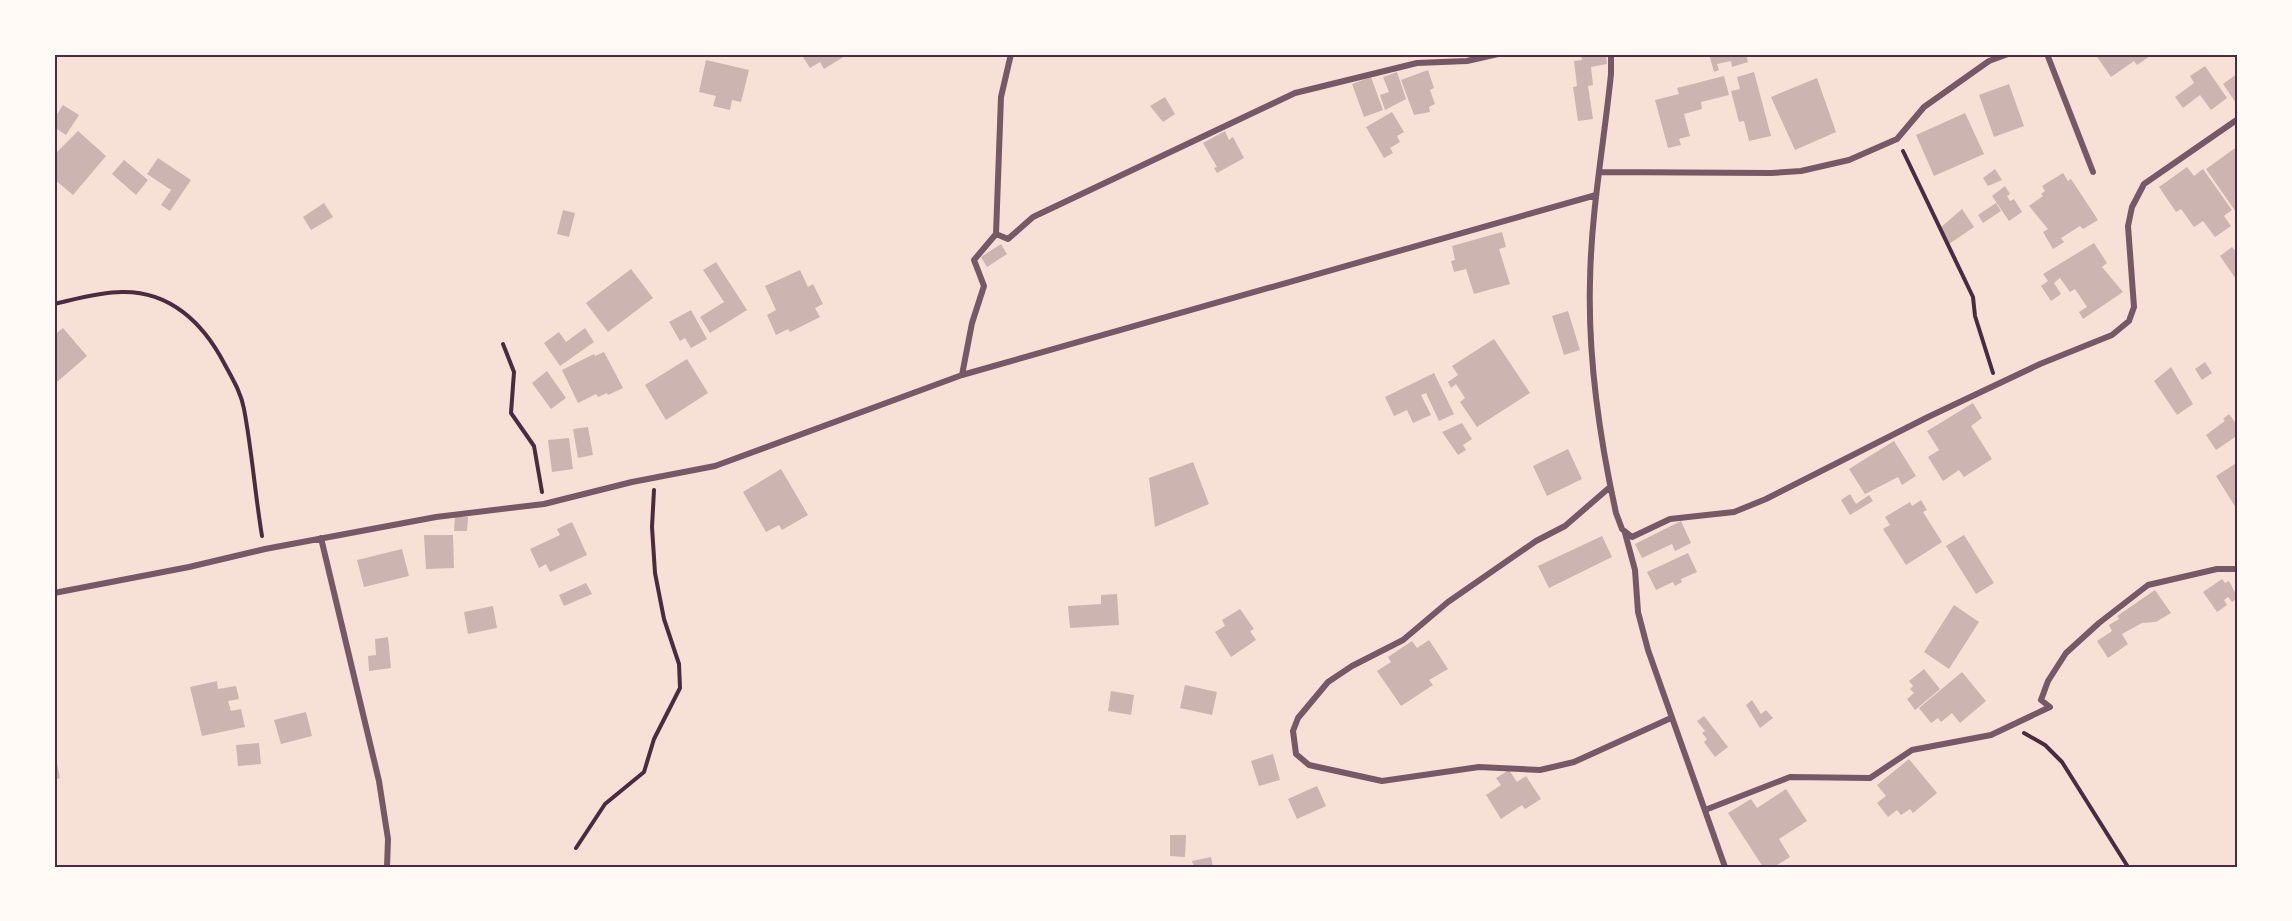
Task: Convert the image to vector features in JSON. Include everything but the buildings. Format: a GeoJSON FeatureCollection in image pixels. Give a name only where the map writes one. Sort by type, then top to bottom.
{"type":"FeatureCollection","features":[{"type":"Feature","properties":{"kind":"street"},"geometry":{"type":"LineString","coordinates":[[962,375],[972,323],[984,285],[974,260],[996,234],[1001,97],[1011,54]]}},
{"type":"Feature","properties":{"kind":"street"},"geometry":{"type":"LineString","coordinates":[[996,234],[1008,239],[1019,226],[1033,217],[1295,93],[1417,63],[1467,61],[1498,54]]}},
{"type":"Feature","properties":{"kind":"street"},"geometry":{"type":"LineString","coordinates":[[1611,54],[1601,172],[1596,195],[1590,282],[1592,351],[1610,487],[1635,570],[1640,622],[1671,718],[1725,867]]}},
{"type":"Feature","properties":{"kind":"street"},"geometry":{"type":"LineString","coordinates":[[1601,172],[1740,174],[1801,171],[1849,160],[1897,139],[1924,107],[1989,61],[2008,54]]}},
{"type":"Feature","properties":{"kind":"street"},"geometry":{"type":"LineString","coordinates":[[2047,54],[2093,172]]}},
{"type":"Feature","properties":{"kind":"street"},"geometry":{"type":"LineString","coordinates":[[1625,533],[1632,537],[1670,519],[1734,512],[1805,480],[1996,384],[2112,335],[2128,321],[2134,307],[2128,226],[2136,199],[2144,184],[2238,119]]}},
{"type":"Feature","properties":{"kind":"street"},"geometry":{"type":"LineString","coordinates":[[54,593],[189,567],[265,549],[436,517],[544,504],[743,458],[962,375],[1596,195]]}},
{"type":"Feature","properties":{"kind":"street"},"geometry":{"type":"LineString","coordinates":[[1610,487],[1565,526],[1536,541],[1448,602],[1403,640],[1352,666],[1328,682],[1295,723],[1294,749],[1298,756],[1309,765],[1382,781],[1479,767],[1540,770],[1574,762],[1671,718]]}},
{"type":"Feature","properties":{"kind":"street"},"geometry":{"type":"LineString","coordinates":[[321,538],[379,781],[388,839],[387,867]]}},
{"type":"Feature","properties":{"kind":"street"},"geometry":{"type":"LineString","coordinates":[[1705,810],[1790,777],[1870,778],[1912,750],[1991,735],[2014,725],[2050,707],[2041,700],[2048,681],[2066,654],[2099,623],[2148,585],[2217,569],[2238,569]]}},
{"type":"Feature","properties":{"kind":"path"},"geometry":{"type":"LineString","coordinates":[[1897,139],[1973,297],[1975,316],[1996,384]]}},
{"type":"Feature","properties":{"kind":"path"},"geometry":{"type":"LineString","coordinates":[[54,303],[105,293],[139,293],[168,302],[190,317],[206,333],[236,385],[244,408],[265,549]]}},
{"type":"Feature","properties":{"kind":"path"},"geometry":{"type":"LineString","coordinates":[[503,344],[514,372],[511,413],[534,446],[544,504]]}},
{"type":"Feature","properties":{"kind":"path"},"geometry":{"type":"LineString","coordinates":[[576,848],[605,804],[644,772],[654,739],[672,708],[680,688],[679,664],[664,619],[655,573],[652,527],[655,478]]}},
{"type":"Feature","properties":{"kind":"path"},"geometry":{"type":"LineString","coordinates":[[2014,725],[2045,745],[2062,762],[2128,867]]}}]}
